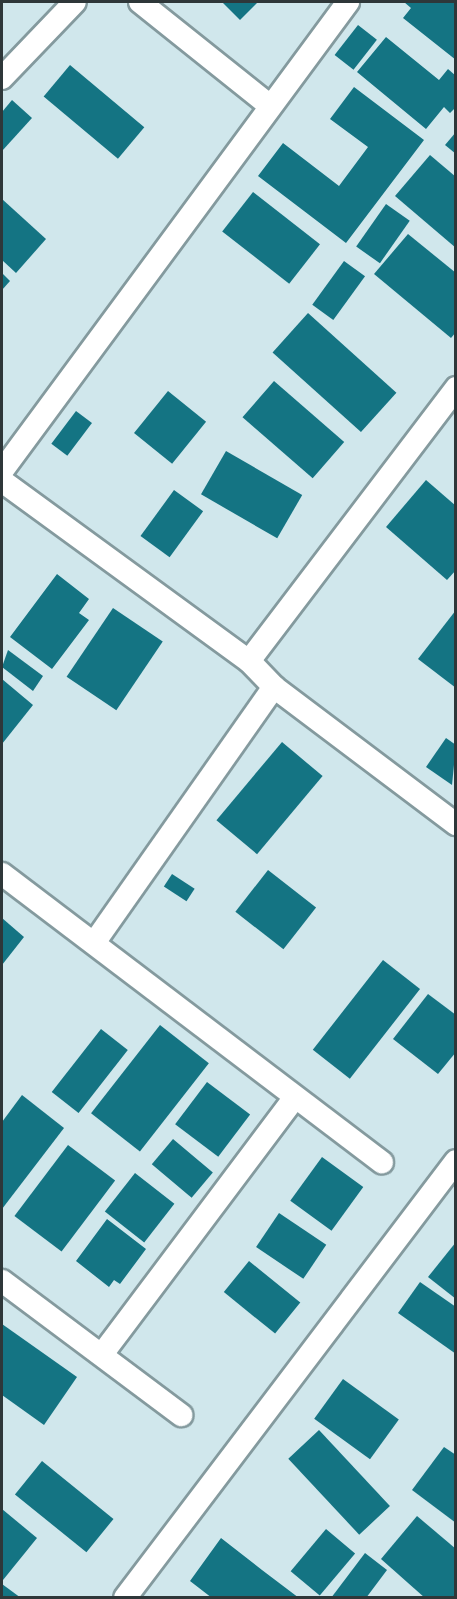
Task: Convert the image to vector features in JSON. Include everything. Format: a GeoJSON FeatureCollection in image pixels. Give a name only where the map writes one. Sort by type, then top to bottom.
{"type":"FeatureCollection","features":[{"type":"Feature","properties":{"kind":"street"},"geometry":{"type":"LineString","coordinates":[[2,78],[75,2]]}},
{"type":"Feature","properties":{"kind":"street"},"geometry":{"type":"LineString","coordinates":[[140,2],[268,104]]}},
{"type":"Feature","properties":{"kind":"street"},"geometry":{"type":"LineString","coordinates":[[2,471],[268,104],[348,2]]}},
{"type":"Feature","properties":{"kind":"street"},"geometry":{"type":"LineString","coordinates":[[249,661],[456,388]]}},
{"type":"Feature","properties":{"kind":"street"},"geometry":{"type":"LineString","coordinates":[[2,481],[249,661],[274,687],[456,824]]}},
{"type":"Feature","properties":{"kind":"street"},"geometry":{"type":"LineString","coordinates":[[94,943],[274,687]]}},
{"type":"Feature","properties":{"kind":"street"},"geometry":{"type":"LineString","coordinates":[[2,874],[294,1099],[382,1162]]}},
{"type":"Feature","properties":{"kind":"street"},"geometry":{"type":"LineString","coordinates":[[103,1353],[294,1099]]}},
{"type":"Feature","properties":{"kind":"street"},"geometry":{"type":"LineString","coordinates":[[125,1598],[456,1161]]}},
{"type":"Feature","properties":{"kind":"street"},"geometry":{"type":"LineString","coordinates":[[2,1281],[103,1353],[180,1415]]}},
{"type":"Feature","properties":{"kind":"building"},"geometry":{"type":"Polygon","coordinates":[[[222,2],[258,2],[240,20],[222,2]]]}},
{"type":"Feature","properties":{"kind":"building"},"geometry":{"type":"Polygon","coordinates":[[[404,2],[456,2],[456,60],[403,18],[411,8],[404,2]]]}},
{"type":"Feature","properties":{"kind":"building"},"geometry":{"type":"Polygon","coordinates":[[[358,25],[377,40],[354,70],[335,55],[358,25]]]}},
{"type":"Feature","properties":{"kind":"building"},"geometry":{"type":"Polygon","coordinates":[[[386,37],[439,80],[448,69],[456,76],[456,107],[450,113],[444,107],[426,129],[357,72],[386,37]]]}},
{"type":"Feature","properties":{"kind":"building"},"geometry":{"type":"Polygon","coordinates":[[[70,65],[144,127],[118,159],[44,96],[70,65]]]}},
{"type":"Feature","properties":{"kind":"building"},"geometry":{"type":"Polygon","coordinates":[[[354,87],[424,140],[346,243],[258,176],[283,143],[339,186],[368,147],[330,119],[354,87]]]}},
{"type":"Feature","properties":{"kind":"building"},"geometry":{"type":"Polygon","coordinates":[[[12,100],[32,118],[2,151],[2,112],[12,100]]]}},
{"type":"Feature","properties":{"kind":"building"},"geometry":{"type":"Polygon","coordinates":[[[456,132],[456,154],[445,145],[456,132]]]}},
{"type":"Feature","properties":{"kind":"building"},"geometry":{"type":"Polygon","coordinates":[[[430,155],[456,177],[456,248],[395,196],[430,155]]]}},
{"type":"Feature","properties":{"kind":"building"},"geometry":{"type":"Polygon","coordinates":[[[253,192],[320,244],[289,284],[222,231],[253,192]]]}},
{"type":"Feature","properties":{"kind":"building"},"geometry":{"type":"Polygon","coordinates":[[[2,199],[46,239],[16,273],[2,260],[2,199]]]}},
{"type":"Feature","properties":{"kind":"building"},"geometry":{"type":"Polygon","coordinates":[[[386,204],[410,221],[380,263],[356,247],[386,204]]]}},
{"type":"Feature","properties":{"kind":"building"},"geometry":{"type":"Polygon","coordinates":[[[408,234],[456,273],[456,332],[451,338],[374,274],[408,234]]]}},
{"type":"Feature","properties":{"kind":"building"},"geometry":{"type":"Polygon","coordinates":[[[344,261],[365,276],[333,320],[312,305],[344,261]]]}},
{"type":"Feature","properties":{"kind":"building"},"geometry":{"type":"Polygon","coordinates":[[[2,273],[10,281],[2,290],[2,273]]]}},
{"type":"Feature","properties":{"kind":"building"},"geometry":{"type":"Polygon","coordinates":[[[308,313],[396,393],[361,432],[273,352],[308,313]]]}},
{"type":"Feature","properties":{"kind":"building"},"geometry":{"type":"Polygon","coordinates":[[[274,381],[344,442],[313,478],[243,417],[274,381]]]}},
{"type":"Feature","properties":{"kind":"building"},"geometry":{"type":"Polygon","coordinates":[[[168,391],[206,422],[172,464],[134,433],[168,391]]]}},
{"type":"Feature","properties":{"kind":"building"},"geometry":{"type":"Polygon","coordinates":[[[76,411],[92,423],[67,456],[51,444],[76,411]]]}},
{"type":"Feature","properties":{"kind":"building"},"geometry":{"type":"Polygon","coordinates":[[[226,451],[302,495],[277,538],[201,494],[226,451]]]}},
{"type":"Feature","properties":{"kind":"building"},"geometry":{"type":"Polygon","coordinates":[[[426,480],[456,506],[456,570],[447,580],[386,527],[426,480]]]}},
{"type":"Feature","properties":{"kind":"building"},"geometry":{"type":"Polygon","coordinates":[[[174,490],[203,511],[170,557],[140,536],[174,490]]]}},
{"type":"Feature","properties":{"kind":"building"},"geometry":{"type":"Polygon","coordinates":[[[57,574],[89,599],[79,613],[89,620],[52,669],[10,637],[57,574]]]}},
{"type":"Feature","properties":{"kind":"building"},"geometry":{"type":"Polygon","coordinates":[[[113,608],[163,642],[116,710],[67,677],[113,608]]]}},
{"type":"Feature","properties":{"kind":"building"},"geometry":{"type":"Polygon","coordinates":[[[456,610],[456,688],[418,659],[456,610]]]}},
{"type":"Feature","properties":{"kind":"building"},"geometry":{"type":"Polygon","coordinates":[[[8,650],[43,676],[33,691],[2,667],[8,650]]]}},
{"type":"Feature","properties":{"kind":"building"},"geometry":{"type":"Polygon","coordinates":[[[2,679],[33,705],[2,744],[2,679]]]}},
{"type":"Feature","properties":{"kind":"building"},"geometry":{"type":"Polygon","coordinates":[[[446,738],[456,745],[452,785],[426,767],[446,738]]]}},
{"type":"Feature","properties":{"kind":"building"},"geometry":{"type":"Polygon","coordinates":[[[282,742],[323,776],[257,854],[216,820],[282,742]]]}},
{"type":"Feature","properties":{"kind":"building"},"geometry":{"type":"Polygon","coordinates":[[[268,870],[316,908],[283,949],[235,912],[268,870]]]}},
{"type":"Feature","properties":{"kind":"building"},"geometry":{"type":"Polygon","coordinates":[[[172,874],[195,889],[186,901],[164,887],[172,874]]]}},
{"type":"Feature","properties":{"kind":"building"},"geometry":{"type":"Polygon","coordinates":[[[2,918],[24,937],[2,965],[2,918]]]}},
{"type":"Feature","properties":{"kind":"building"},"geometry":{"type":"Polygon","coordinates":[[[383,960],[420,989],[350,1079],[313,1050],[383,960]]]}},
{"type":"Feature","properties":{"kind":"building"},"geometry":{"type":"Polygon","coordinates":[[[428,994],[456,1015],[456,1052],[438,1074],[393,1039],[428,994]]]}},
{"type":"Feature","properties":{"kind":"building"},"geometry":{"type":"Polygon","coordinates":[[[160,1025],[209,1063],[140,1151],[91,1113],[160,1025]]]}},
{"type":"Feature","properties":{"kind":"building"},"geometry":{"type":"Polygon","coordinates":[[[101,1029],[128,1050],[79,1113],[52,1092],[101,1029]]]}},
{"type":"Feature","properties":{"kind":"building"},"geometry":{"type":"Polygon","coordinates":[[[207,1082],[250,1114],[218,1157],[175,1124],[207,1082]]]}},
{"type":"Feature","properties":{"kind":"building"},"geometry":{"type":"Polygon","coordinates":[[[22,1095],[64,1128],[2,1209],[2,1122],[22,1095]]]}},
{"type":"Feature","properties":{"kind":"building"},"geometry":{"type":"Polygon","coordinates":[[[173,1139],[213,1172],[192,1198],[152,1164],[173,1139]]]}},
{"type":"Feature","properties":{"kind":"building"},"geometry":{"type":"Polygon","coordinates":[[[68,1145],[115,1181],[62,1252],[14,1216],[68,1145]]]}},
{"type":"Feature","properties":{"kind":"building"},"geometry":{"type":"Polygon","coordinates":[[[322,1157],[363,1187],[332,1231],[290,1201],[322,1157]]]}},
{"type":"Feature","properties":{"kind":"building"},"geometry":{"type":"Polygon","coordinates":[[[135,1173],[174,1204],[144,1242],[105,1212],[135,1173]]]}},
{"type":"Feature","properties":{"kind":"building"},"geometry":{"type":"Polygon","coordinates":[[[279,1213],[326,1245],[303,1279],[256,1247],[279,1213]]]}},
{"type":"Feature","properties":{"kind":"building"},"geometry":{"type":"Polygon","coordinates":[[[107,1219],[146,1249],[120,1284],[114,1280],[109,1287],[76,1261],[107,1219]]]}},
{"type":"Feature","properties":{"kind":"building"},"geometry":{"type":"Polygon","coordinates":[[[456,1242],[456,1299],[428,1277],[456,1242]]]}},
{"type":"Feature","properties":{"kind":"building"},"geometry":{"type":"Polygon","coordinates":[[[249,1261],[300,1303],[275,1334],[224,1292],[249,1261]]]}},
{"type":"Feature","properties":{"kind":"building"},"geometry":{"type":"Polygon","coordinates":[[[420,1282],[456,1307],[456,1354],[398,1313],[420,1282]]]}},
{"type":"Feature","properties":{"kind":"building"},"geometry":{"type":"Polygon","coordinates":[[[2,1324],[77,1377],[44,1425],[2,1395],[2,1324]]]}},
{"type":"Feature","properties":{"kind":"building"},"geometry":{"type":"Polygon","coordinates":[[[343,1379],[399,1420],[370,1459],[314,1419],[343,1379]]]}},
{"type":"Feature","properties":{"kind":"building"},"geometry":{"type":"Polygon","coordinates":[[[319,1430],[390,1506],[359,1535],[288,1459],[319,1430]]]}},
{"type":"Feature","properties":{"kind":"building"},"geometry":{"type":"Polygon","coordinates":[[[444,1447],[456,1455],[456,1523],[412,1490],[444,1447]]]}},
{"type":"Feature","properties":{"kind":"building"},"geometry":{"type":"Polygon","coordinates":[[[42,1461],[113,1519],[86,1552],[15,1494],[42,1461]]]}},
{"type":"Feature","properties":{"kind":"building"},"geometry":{"type":"Polygon","coordinates":[[[2,1509],[37,1538],[3,1580],[2,1578],[2,1509]]]}},
{"type":"Feature","properties":{"kind":"building"},"geometry":{"type":"Polygon","coordinates":[[[417,1516],[456,1549],[456,1598],[425,1598],[381,1559],[417,1516]]]}},
{"type":"Feature","properties":{"kind":"building"},"geometry":{"type":"Polygon","coordinates":[[[326,1529],[355,1553],[320,1596],[291,1571],[326,1529]]]}},
{"type":"Feature","properties":{"kind":"building"},"geometry":{"type":"Polygon","coordinates":[[[221,1538],[299,1598],[212,1598],[190,1581],[221,1538]]]}},
{"type":"Feature","properties":{"kind":"building"},"geometry":{"type":"Polygon","coordinates":[[[365,1553],[387,1570],[366,1598],[331,1598],[365,1553]]]}},
{"type":"Feature","properties":{"kind":"building"},"geometry":{"type":"Polygon","coordinates":[[[2,1584],[21,1598],[2,1598],[2,1584]]]}}]}
